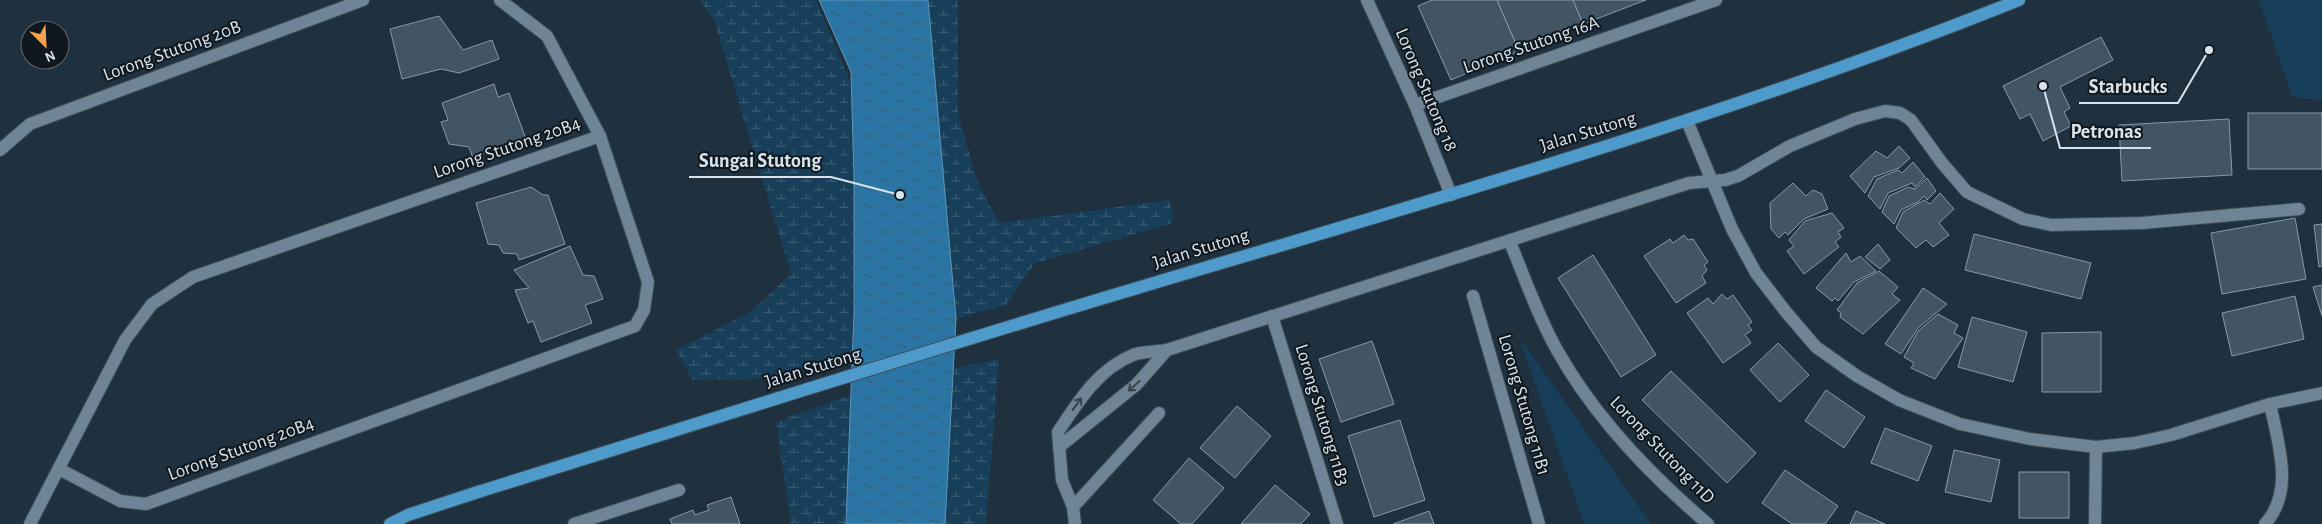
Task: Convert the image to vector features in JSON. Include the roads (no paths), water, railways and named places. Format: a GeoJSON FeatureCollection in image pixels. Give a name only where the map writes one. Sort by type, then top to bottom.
{"type":"FeatureCollection","features":[{"type":"Feature","properties":{"kind":"main road","name":"Jalan Stutong"},"geometry":{"type":"LineString","coordinates":[[390,524],[408,514],[1029,320],[1451,195],[1687,121],[1941,31],[2019,0]]}},
{"type":"Feature","properties":{"kind":"street","name":"Lorong Stutong 20B"},"geometry":{"type":"LineString","coordinates":[[0,150],[30,124],[363,0]]}},
{"type":"Feature","properties":{"kind":"street"},"geometry":{"type":"LineString","coordinates":[[500,0],[547,36],[600,136]]}},
{"type":"Feature","properties":{"kind":"street","name":"Lorong Stutong 18"},"geometry":{"type":"LineString","coordinates":[[1367,0],[1415,105],[1451,195]]}},
{"type":"Feature","properties":{"kind":"street","name":"Lorong Stutong 16A"},"geometry":{"type":"LineString","coordinates":[[1415,105],[1716,0]]}},
{"type":"Feature","properties":{"kind":"street"},"geometry":{"type":"LineString","coordinates":[[1075,524],[1073,507],[1062,480],[1058,432],[1095,381],[1112,367],[1134,354],[1167,350],[1510,242],[1689,183],[1712,182],[1738,176],[1790,146],[1855,119],[1885,111],[1900,113],[1911,120],[1942,163],[1967,192],[2023,219],[2051,225],[2142,223],[2299,209]]}},
{"type":"Feature","properties":{"kind":"street"},"geometry":{"type":"LineString","coordinates":[[1687,121],[1732,229],[1756,273],[1774,297],[1816,347],[1857,376],[1899,400],[1960,424],[2030,439],[2096,447],[2135,443],[2171,435],[2270,404],[2322,393]]}},
{"type":"Feature","properties":{"kind":"street","name":"Lorong Stutong 20B4"},"geometry":{"type":"LineString","coordinates":[[30,524],[125,340],[152,304],[193,277],[600,136],[648,282],[644,310],[635,326],[146,504],[120,501],[59,469]]}},
{"type":"Feature","properties":{"kind":"street","name":"Lorong Stutong 11D"},"geometry":{"type":"LineString","coordinates":[[1510,242],[1536,306],[1557,349],[1580,387],[1612,431],[1685,504],[1708,524]]}},
{"type":"Feature","properties":{"kind":"street","name":"Lorong Stutong 11B1"},"geometry":{"type":"LineString","coordinates":[[1473,296],[1539,524]]}},
{"type":"Feature","properties":{"kind":"street","name":"Lorong Stutong 11B3"},"geometry":{"type":"LineString","coordinates":[[1272,316],[1337,524]]}},
{"type":"Feature","properties":{"kind":"street"},"geometry":{"type":"LineString","coordinates":[[1059,447],[1136,385],[1167,350]]}},
{"type":"Feature","properties":{"kind":"street"},"geometry":{"type":"LineString","coordinates":[[2265,524],[2272,516],[2278,503],[2282,486],[2282,466],[2270,404]]}},
{"type":"Feature","properties":{"kind":"street"},"geometry":{"type":"LineString","coordinates":[[1073,507],[1159,413]]}},
{"type":"Feature","properties":{"kind":"street"},"geometry":{"type":"LineString","coordinates":[[2095,524],[2096,447]]}},
{"type":"Feature","properties":{"kind":"street"},"geometry":{"type":"LineString","coordinates":[[574,524],[679,490]]}},
{"type":"Feature","properties":{"kind":"water"},"geometry":{"type":"Polygon","coordinates":[[[819,0],[928,0],[956,319],[945,524],[846,524],[854,312],[854,177],[851,72],[819,0]]]}},
{"type":"Feature","properties":{"kind":"place","name":"Starbucks"},"geometry":{"type":"Point","coordinates":[2209,50]}},
{"type":"Feature","properties":{"kind":"place","name":"Petronas"},"geometry":{"type":"Point","coordinates":[2043,86]}},
{"type":"Feature","properties":{"kind":"place","name":"Sungai Stutong"},"geometry":{"type":"Point","coordinates":[900,195]}}]}
